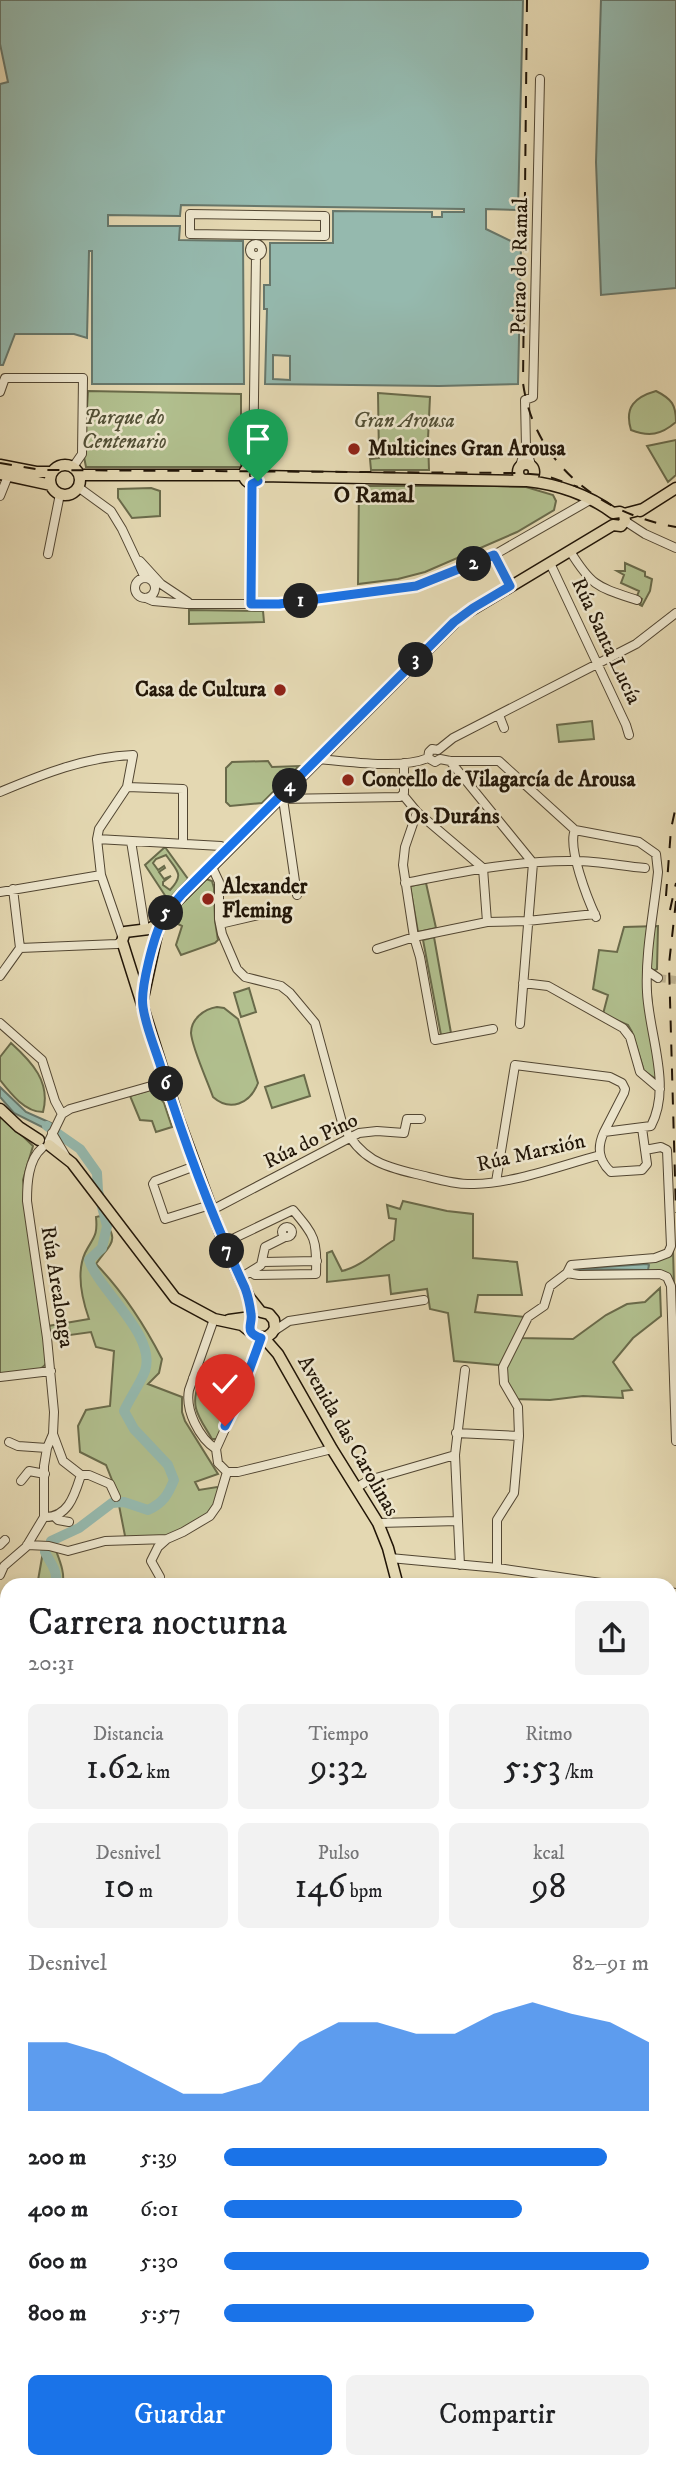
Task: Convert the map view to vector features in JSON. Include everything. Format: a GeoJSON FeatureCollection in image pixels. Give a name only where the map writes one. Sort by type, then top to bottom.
{"type":"FeatureCollection","features":[{"type":"Feature","properties":{"kind":"main road"},"geometry":{"type":"LineString","coordinates":[[0,466],[52,472],[61,465],[76,477],[252,476],[508,480],[526,472],[590,500],[619,520]]}},
{"type":"Feature","properties":{"kind":"main road"},"geometry":{"type":"LineString","coordinates":[[52,472],[51,485],[54,491],[60,494],[70,494],[76,477]]}},
{"type":"Feature","properties":{"kind":"main road"},"geometry":{"type":"LineString","coordinates":[[4,475],[51,485]]}},
{"type":"Feature","properties":{"kind":"main road"},"geometry":{"type":"LineString","coordinates":[[142,1004],[152,951],[160,923],[169,909],[211,865],[223,848],[280,799],[436,640],[473,608],[619,520],[634,517],[676,488]]}},
{"type":"Feature","properties":{"kind":"main road"},"geometry":{"type":"LineString","coordinates":[[160,923],[128,932],[122,938],[195,1166],[224,1243],[256,1315]]}},
{"type":"Feature","properties":{"kind":"main road"},"geometry":{"type":"LineString","coordinates":[[0,1109],[65,1156],[179,1302],[214,1319],[263,1334]]}},
{"type":"Feature","properties":{"kind":"main road"},"geometry":{"type":"LineString","coordinates":[[249,1300],[256,1315]]}},
{"type":"Feature","properties":{"kind":"main road"},"geometry":{"type":"LineString","coordinates":[[227,1321],[256,1315],[275,1324],[263,1334]]}},
{"type":"Feature","properties":{"kind":"main road"},"geometry":{"type":"LineString","coordinates":[[256,1315],[249,1323],[263,1334]]}},
{"type":"Feature","properties":{"kind":"main road","name":"Avenida das Carolinas"},"geometry":{"type":"LineString","coordinates":[[263,1334],[274,1348],[378,1523],[396,1578]]}},
{"type":"Feature","properties":{"kind":"street","name":"Peirao do Ramal"},"geometry":{"type":"LineString","coordinates":[[526,472],[525,400],[533,397],[536,349],[540,79]]}},
{"type":"Feature","properties":{"kind":"street"},"geometry":{"type":"LineString","coordinates":[[190,214],[251,215],[325,216],[325,236],[190,234],[190,214]]}},
{"type":"Feature","properties":{"kind":"street"},"geometry":{"type":"LineString","coordinates":[[251,215],[251,253],[256,256]]}},
{"type":"Feature","properties":{"kind":"street"},"geometry":{"type":"LineString","coordinates":[[256,256],[261,254],[262,215]]}},
{"type":"Feature","properties":{"kind":"street"},"geometry":{"type":"LineString","coordinates":[[251,247],[256,244],[261,247]]}},
{"type":"Feature","properties":{"kind":"street"},"geometry":{"type":"LineString","coordinates":[[251,604],[256,256]]}},
{"type":"Feature","properties":{"kind":"street"},"geometry":{"type":"LineString","coordinates":[[0,392],[5,378],[83,378],[82,454],[76,477],[111,511],[154,591],[146,598]]}},
{"type":"Feature","properties":{"kind":"street"},"geometry":{"type":"LineString","coordinates":[[0,496],[4,475]]}},
{"type":"Feature","properties":{"kind":"street"},"geometry":{"type":"LineString","coordinates":[[48,554],[60,494]]}},
{"type":"Feature","properties":{"kind":"street"},"geometry":{"type":"LineString","coordinates":[[148,577],[137,582],[135,587],[138,596],[153,601],[279,604],[408,588],[494,555],[590,500]]}},
{"type":"Feature","properties":{"kind":"street"},"geometry":{"type":"LineString","coordinates":[[619,520],[676,548]]}},
{"type":"Feature","properties":{"kind":"street"},"geometry":{"type":"LineString","coordinates":[[570,551],[585,575],[596,584],[637,600]]}},
{"type":"Feature","properties":{"kind":"street"},"geometry":{"type":"LineString","coordinates":[[494,555],[510,586]]}},
{"type":"Feature","properties":{"kind":"street","name":"Rúa Santa Lucía"},"geometry":{"type":"LineString","coordinates":[[550,563],[629,735]]}},
{"type":"Feature","properties":{"kind":"street"},"geometry":{"type":"LineString","coordinates":[[148,577],[183,602]]}},
{"type":"Feature","properties":{"kind":"street"},"geometry":{"type":"LineString","coordinates":[[317,759],[404,763],[428,758],[433,762],[446,742],[642,640],[676,612]]}},
{"type":"Feature","properties":{"kind":"street"},"geometry":{"type":"LineString","coordinates":[[499,715],[504,728]]}},
{"type":"Feature","properties":{"kind":"street"},"geometry":{"type":"LineString","coordinates":[[439,754],[450,761],[533,863],[520,1024]]}},
{"type":"Feature","properties":{"kind":"street"},"geometry":{"type":"LineString","coordinates":[[0,792],[71,765],[107,757],[133,755],[127,787],[99,829],[97,839],[101,874],[122,938],[117,944],[20,948]]}},
{"type":"Feature","properties":{"kind":"street"},"geometry":{"type":"LineString","coordinates":[[450,761],[499,761],[575,830],[639,842],[656,855],[658,872],[647,992],[660,1089],[655,1119],[651,1126],[604,1132]]}},
{"type":"Feature","properties":{"kind":"street"},"geometry":{"type":"LineString","coordinates":[[404,763],[403,795],[417,812],[483,868],[487,922]]}},
{"type":"Feature","properties":{"kind":"street"},"geometry":{"type":"LineString","coordinates":[[127,787],[183,789],[183,843]]}},
{"type":"Feature","properties":{"kind":"street"},"geometry":{"type":"LineString","coordinates":[[297,895],[280,799],[403,795]]}},
{"type":"Feature","properties":{"kind":"street"},"geometry":{"type":"LineString","coordinates":[[417,812],[404,847],[403,864],[414,937],[435,1040],[493,1029]]}},
{"type":"Feature","properties":{"kind":"street"},"geometry":{"type":"LineString","coordinates":[[377,949],[414,937],[487,922],[596,916],[576,861],[572,836],[575,830]]}},
{"type":"Feature","properties":{"kind":"street"},"geometry":{"type":"LineString","coordinates":[[97,839],[183,843],[223,848]]}},
{"type":"Feature","properties":{"kind":"street"},"geometry":{"type":"LineString","coordinates":[[131,841],[142,926],[154,934],[152,951]]}},
{"type":"Feature","properties":{"kind":"street"},"geometry":{"type":"LineString","coordinates":[[405,883],[483,868],[533,863],[576,861],[645,868]]}},
{"type":"Feature","properties":{"kind":"street","name":"Rúa Marxión"},"geometry":{"type":"LineString","coordinates":[[211,865],[219,882],[220,924],[237,969],[245,977],[281,986],[314,1023],[343,1126],[349,1138],[376,1163],[388,1168],[472,1184],[496,1182],[600,1155]]}},
{"type":"Feature","properties":{"kind":"street"},"geometry":{"type":"LineString","coordinates":[[0,891],[101,874]]}},
{"type":"Feature","properties":{"kind":"street"},"geometry":{"type":"LineString","coordinates":[[0,976],[20,948],[13,889]]}},
{"type":"Feature","properties":{"kind":"street"},"geometry":{"type":"LineString","coordinates":[[220,924],[259,915]]}},
{"type":"Feature","properties":{"kind":"street"},"geometry":{"type":"LineString","coordinates":[[132,970],[141,979],[149,965]]}},
{"type":"Feature","properties":{"kind":"street"},"geometry":{"type":"LineString","coordinates":[[649,972],[658,978]]}},
{"type":"Feature","properties":{"kind":"street"},"geometry":{"type":"LineString","coordinates":[[523,983],[548,986],[623,1028],[630,1037],[640,1072],[660,1089]]}},
{"type":"Feature","properties":{"kind":"street"},"geometry":{"type":"LineString","coordinates":[[0,1023],[42,1060],[62,1114],[76,1107],[151,1086],[170,1093]]}},
{"type":"Feature","properties":{"kind":"street"},"geometry":{"type":"LineString","coordinates":[[496,1182],[515,1065],[610,1077],[622,1083],[624,1093],[601,1139],[600,1155],[611,1172],[642,1170],[647,1164],[642,1128]]}},
{"type":"Feature","properties":{"kind":"street","name":"Rúa Arealonga"},"geometry":{"type":"LineString","coordinates":[[1,1570],[27,1545],[44,1517],[47,1448],[53,1434],[54,1412],[51,1371],[27,1201],[27,1181],[34,1158],[62,1114]]}},
{"type":"Feature","properties":{"kind":"street","name":"Rúa do Pino"},"geometry":{"type":"LineString","coordinates":[[195,1166],[153,1184],[165,1219],[211,1208],[366,1131],[404,1133],[407,1119],[421,1119]]}},
{"type":"Feature","properties":{"kind":"street"},"geometry":{"type":"LineString","coordinates":[[497,1568],[497,1520],[514,1493],[519,1436],[518,1407],[504,1383],[503,1367],[528,1317],[544,1306],[550,1286],[567,1273],[571,1265],[655,1258],[668,1254],[671,1245],[667,1150],[662,1147],[645,1150]]}},
{"type":"Feature","properties":{"kind":"street"},"geometry":{"type":"LineString","coordinates":[[224,1243],[293,1210],[312,1233],[317,1248],[316,1274],[255,1275],[251,1272]]}},
{"type":"Feature","properties":{"kind":"street"},"geometry":{"type":"LineString","coordinates":[[240,1278],[262,1262],[265,1247],[289,1237],[292,1233],[281,1216]]}},
{"type":"Feature","properties":{"kind":"street"},"geometry":{"type":"LineString","coordinates":[[262,1262],[317,1261]]}},
{"type":"Feature","properties":{"kind":"street"},"geometry":{"type":"LineString","coordinates":[[567,1273],[660,1274],[667,1278],[671,1286],[676,1441]]}},
{"type":"Feature","properties":{"kind":"street"},"geometry":{"type":"LineString","coordinates":[[193,1378],[235,1392],[263,1334],[289,1321],[424,1300]]}},
{"type":"Feature","properties":{"kind":"street"},"geometry":{"type":"LineString","coordinates":[[256,1315],[289,1321]]}},
{"type":"Feature","properties":{"kind":"street"},"geometry":{"type":"LineString","coordinates":[[214,1319],[193,1378],[188,1407],[207,1442],[216,1449]]}},
{"type":"Feature","properties":{"kind":"street"},"geometry":{"type":"LineString","coordinates":[[263,1334],[216,1449],[218,1463],[227,1472],[238,1472],[332,1449]]}},
{"type":"Feature","properties":{"kind":"street"},"geometry":{"type":"LineString","coordinates":[[460,1565],[455,1455],[465,1370]]}},
{"type":"Feature","properties":{"kind":"street"},"geometry":{"type":"LineString","coordinates":[[0,1377],[51,1371]]}},
{"type":"Feature","properties":{"kind":"street"},"geometry":{"type":"LineString","coordinates":[[456,1433],[519,1436]]}},
{"type":"Feature","properties":{"kind":"street","name":"Rúa Arealonga"},"geometry":{"type":"LineString","coordinates":[[53,1434],[63,1461],[80,1475],[89,1475],[110,1484],[116,1497]]}},
{"type":"Feature","properties":{"kind":"street"},"geometry":{"type":"LineString","coordinates":[[9,1442],[18,1446],[47,1448]]}},
{"type":"Feature","properties":{"kind":"street"},"geometry":{"type":"LineString","coordinates":[[356,1488],[369,1480],[455,1455]]}},
{"type":"Feature","properties":{"kind":"street"},"geometry":{"type":"LineString","coordinates":[[21,1481],[29,1471],[45,1474]]}},
{"type":"Feature","properties":{"kind":"street"},"geometry":{"type":"LineString","coordinates":[[160,1577],[150,1561],[154,1553],[167,1539],[210,1516],[217,1506],[227,1472]]}},
{"type":"Feature","properties":{"kind":"street"},"geometry":{"type":"LineString","coordinates":[[55,1517],[67,1507],[75,1494],[80,1475]]}},
{"type":"Feature","properties":{"kind":"street"},"geometry":{"type":"LineString","coordinates":[[44,1517],[55,1517],[69,1522]]}},
{"type":"Feature","properties":{"kind":"street"},"geometry":{"type":"LineString","coordinates":[[378,1523],[458,1521]]}},
{"type":"Feature","properties":{"kind":"street"},"geometry":{"type":"LineString","coordinates":[[27,1545],[49,1546],[68,1551],[105,1541],[167,1539]]}},
{"type":"Feature","properties":{"kind":"street"},"geometry":{"type":"LineString","coordinates":[[390,1558],[497,1568],[566,1578]]}},
{"type":"Feature","properties":{"kind":"green space","name":"Parque do Centenario"},"geometry":{"type":"Polygon","coordinates":[[[88,391],[241,394],[241,467],[86,467],[84,457],[88,391]]]}},
{"type":"Feature","properties":{"kind":"green space"},"geometry":{"type":"Polygon","coordinates":[[[656,391],[672,403],[676,422],[655,434],[631,430],[629,415],[633,404],[642,396],[656,391]]]}},
{"type":"Feature","properties":{"kind":"green space","name":"Gran Arousa"},"geometry":{"type":"Polygon","coordinates":[[[378,393],[430,397],[429,470],[371,470],[370,459],[379,458],[378,393]]]}},
{"type":"Feature","properties":{"kind":"green space"},"geometry":{"type":"Polygon","coordinates":[[[676,440],[676,475],[668,482],[647,446],[676,440]]]}},
{"type":"Feature","properties":{"kind":"green space"},"geometry":{"type":"Polygon","coordinates":[[[359,486],[526,487],[553,495],[556,501],[554,510],[517,532],[425,572],[398,579],[358,584],[359,486]]]}},
{"type":"Feature","properties":{"kind":"green space"},"geometry":{"type":"Polygon","coordinates":[[[151,488],[160,491],[160,516],[132,518],[118,498],[118,489],[151,488]]]}},
{"type":"Feature","properties":{"kind":"green space"},"geometry":{"type":"Polygon","coordinates":[[[625,563],[645,572],[645,576],[652,579],[650,591],[642,606],[642,599],[637,596],[639,591],[621,583],[624,575],[617,571],[625,571],[625,563]]]}},
{"type":"Feature","properties":{"kind":"green space"},"geometry":{"type":"Polygon","coordinates":[[[189,610],[263,611],[264,622],[189,624],[189,610]]]}},
{"type":"Feature","properties":{"kind":"green space"},"geometry":{"type":"Polygon","coordinates":[[[592,721],[594,739],[559,742],[557,725],[592,721]]]}},
{"type":"Feature","properties":{"kind":"green space"},"geometry":{"type":"Polygon","coordinates":[[[268,761],[272,767],[299,766],[262,803],[230,806],[226,802],[226,768],[232,762],[268,761]]]}},
{"type":"Feature","properties":{"kind":"green space"},"geometry":{"type":"Polygon","coordinates":[[[165,847],[188,879],[168,900],[145,865],[165,847]],[[166,855],[153,863],[158,870],[164,866],[159,872],[164,879],[171,876],[163,882],[170,890],[175,885],[178,872],[166,855]]]}},
{"type":"Feature","properties":{"kind":"green space"},"geometry":{"type":"Polygon","coordinates":[[[206,879],[212,881],[214,888],[218,940],[181,955],[176,945],[182,926],[178,924],[181,917],[172,913],[206,879]]]}},
{"type":"Feature","properties":{"kind":"green space"},"geometry":{"type":"Polygon","coordinates":[[[426,883],[436,928],[418,932],[410,886],[426,883]]]}},
{"type":"Feature","properties":{"kind":"green space"},"geometry":{"type":"Polygon","coordinates":[[[658,926],[657,969],[649,973],[659,1081],[644,1071],[628,1025],[603,1014],[608,995],[593,989],[599,950],[617,952],[624,927],[658,926]]]}},
{"type":"Feature","properties":{"kind":"green space"},"geometry":{"type":"Polygon","coordinates":[[[434,937],[451,1033],[441,1035],[423,940],[434,937]]]}},
{"type":"Feature","properties":{"kind":"green space"},"geometry":{"type":"Polygon","coordinates":[[[249,988],[256,1012],[241,1017],[234,993],[249,988]]]}},
{"type":"Feature","properties":{"kind":"green space"},"geometry":{"type":"Polygon","coordinates":[[[217,1007],[224,1008],[238,1019],[258,1083],[250,1096],[239,1104],[226,1104],[213,1097],[192,1039],[192,1028],[196,1019],[203,1012],[217,1007]]]}},
{"type":"Feature","properties":{"kind":"green space"},"geometry":{"type":"Polygon","coordinates":[[[11,1043],[38,1073],[44,1091],[43,1112],[24,1106],[0,1080],[0,1057],[11,1043]]]}},
{"type":"Feature","properties":{"kind":"green space"},"geometry":{"type":"Polygon","coordinates":[[[304,1075],[310,1096],[272,1108],[265,1087],[304,1075]]]}},
{"type":"Feature","properties":{"kind":"green space"},"geometry":{"type":"Polygon","coordinates":[[[153,1089],[164,1103],[172,1127],[156,1132],[152,1121],[140,1120],[130,1096],[153,1089]]]}},
{"type":"Feature","properties":{"kind":"green space"},"geometry":{"type":"Polygon","coordinates":[[[0,1114],[33,1146],[23,1180],[42,1327],[89,1319],[80,1277],[82,1261],[96,1233],[96,1217],[100,1216],[110,1231],[112,1241],[96,1264],[132,1309],[162,1359],[159,1373],[148,1384],[182,1397],[185,1421],[218,1474],[195,1482],[199,1490],[217,1487],[222,1492],[210,1516],[167,1539],[126,1541],[116,1490],[106,1465],[80,1452],[78,1426],[86,1410],[110,1406],[114,1351],[96,1347],[91,1332],[48,1338],[49,1355],[43,1367],[22,1375],[0,1377],[0,1114]]]}},
{"type":"Feature","properties":{"kind":"green space"},"geometry":{"type":"Polygon","coordinates":[[[403,1201],[473,1214],[473,1258],[517,1262],[522,1295],[478,1295],[475,1312],[526,1317],[519,1338],[573,1339],[606,1315],[627,1304],[645,1302],[660,1288],[661,1316],[633,1338],[613,1362],[632,1390],[622,1391],[623,1398],[583,1396],[550,1400],[513,1399],[503,1367],[454,1361],[448,1313],[430,1309],[427,1289],[391,1294],[389,1275],[327,1282],[327,1253],[332,1251],[342,1271],[362,1262],[394,1240],[396,1219],[389,1218],[387,1205],[400,1209],[403,1201]]]}},
{"type":"Feature","properties":{"kind":"green space"},"geometry":{"type":"Polygon","coordinates":[[[673,1248],[674,1286],[667,1277],[569,1274],[571,1265],[664,1256],[673,1248]]]}},
{"type":"Feature","properties":{"kind":"green space"},"geometry":{"type":"Polygon","coordinates":[[[199,1383],[237,1397],[217,1439],[212,1439],[197,1413],[195,1399],[199,1383]]]}},
{"type":"Feature","properties":{"kind":"green space"},"geometry":{"type":"Polygon","coordinates":[[[44,1546],[55,1548],[63,1578],[38,1578],[44,1546]]]}},
{"type":"Feature","properties":{"kind":"water"},"geometry":{"type":"Polygon","coordinates":[[[0,0],[523,0],[518,210],[486,209],[486,229],[521,246],[518,384],[265,384],[267,309],[264,309],[264,285],[270,285],[270,243],[333,243],[333,211],[432,212],[432,217],[442,217],[442,212],[464,212],[464,209],[181,205],[180,216],[108,215],[108,226],[180,226],[179,240],[243,241],[244,384],[92,384],[92,251],[89,251],[87,338],[74,334],[15,334],[3,365],[0,365],[0,84],[8,82],[0,44],[0,0]],[[273,355],[273,379],[290,380],[290,356],[273,355]]]}},
{"type":"Feature","properties":{"kind":"water"},"geometry":{"type":"Polygon","coordinates":[[[601,0],[676,0],[676,288],[601,295],[596,162],[601,0]]]}},
{"type":"Feature","properties":{"kind":"water"},"geometry":{"type":"Polygon","coordinates":[[[0,1087],[26,1112],[51,1123],[52,1128],[46,1129],[14,1113],[0,1097],[0,1087]]]}},
{"type":"Feature","properties":{"kind":"water"},"geometry":{"type":"Polygon","coordinates":[[[647,1264],[648,1270],[575,1269],[647,1264]]]}},
{"type":"Feature","properties":{"kind":"waterway"},"geometry":{"type":"LineString","coordinates":[[47,1126],[80,1149],[97,1173],[98,1191],[107,1226],[102,1248],[89,1260],[135,1328],[143,1343],[146,1357],[145,1371],[124,1411],[134,1429],[168,1465],[174,1480],[164,1498],[148,1510],[124,1502],[112,1503],[79,1528],[51,1541]]}},
{"type":"Feature","properties":{"kind":"waterway"},"geometry":{"type":"LineString","coordinates":[[45,1552],[56,1578]]}},
{"type":"Feature","properties":{"kind":"tunnel"},"geometry":{"type":"LineString","coordinates":[[658,978],[676,980]]}},
{"type":"Feature","properties":{"kind":"railway"},"geometry":{"type":"LineString","coordinates":[[527,0],[523,383],[530,412],[541,437],[556,460],[575,480],[597,497],[622,510],[676,527]]}},
{"type":"Feature","properties":{"kind":"railway"},"geometry":{"type":"LineString","coordinates":[[0,463],[41,470],[516,473],[544,475],[578,487]]}},
{"type":"Feature","properties":{"kind":"railway"},"geometry":{"type":"LineString","coordinates":[[666,896],[671,829],[676,806]]}},
{"type":"Feature","properties":{"kind":"railway"},"geometry":{"type":"LineString","coordinates":[[670,910],[676,883]]}},
{"type":"Feature","properties":{"kind":"railway"},"geometry":{"type":"LineString","coordinates":[[676,901],[669,964],[676,1213]]}},
{"type":"Feature","properties":{"kind":"place","name":"Multicines Gran Arousa"},"geometry":{"type":"Point","coordinates":[354,449]}},
{"type":"Feature","properties":{"kind":"place","name":"Casa de Cultura"},"geometry":{"type":"Point","coordinates":[280,690]}},
{"type":"Feature","properties":{"kind":"place","name":"Concello de Vilagarcía de Arousa"},"geometry":{"type":"Point","coordinates":[348,780]}},
{"type":"Feature","properties":{"kind":"place","name":"Alexander Fleming"},"geometry":{"type":"Point","coordinates":[208,899]}},
{"type":"Feature","properties":{"kind":"district","name":"O Ramal"},"geometry":{"type":"Point","coordinates":[374,495]}},
{"type":"Feature","properties":{"kind":"district","name":"Os Duráns"},"geometry":{"type":"Point","coordinates":[452,816]}},
{"type":"Feature","properties":{"kind":"route"},"geometry":{"type":"LineString","coordinates":[[225,1426],[239,1398],[261,1338],[250,1330],[249,1323],[253,1315],[248,1303],[249,1297],[227,1250],[188,1147],[144,1013],[144,987],[158,929],[169,909],[182,894],[454,622],[510,586],[494,555],[416,586],[279,604],[251,604],[252,484],[258,481]]}}]}
